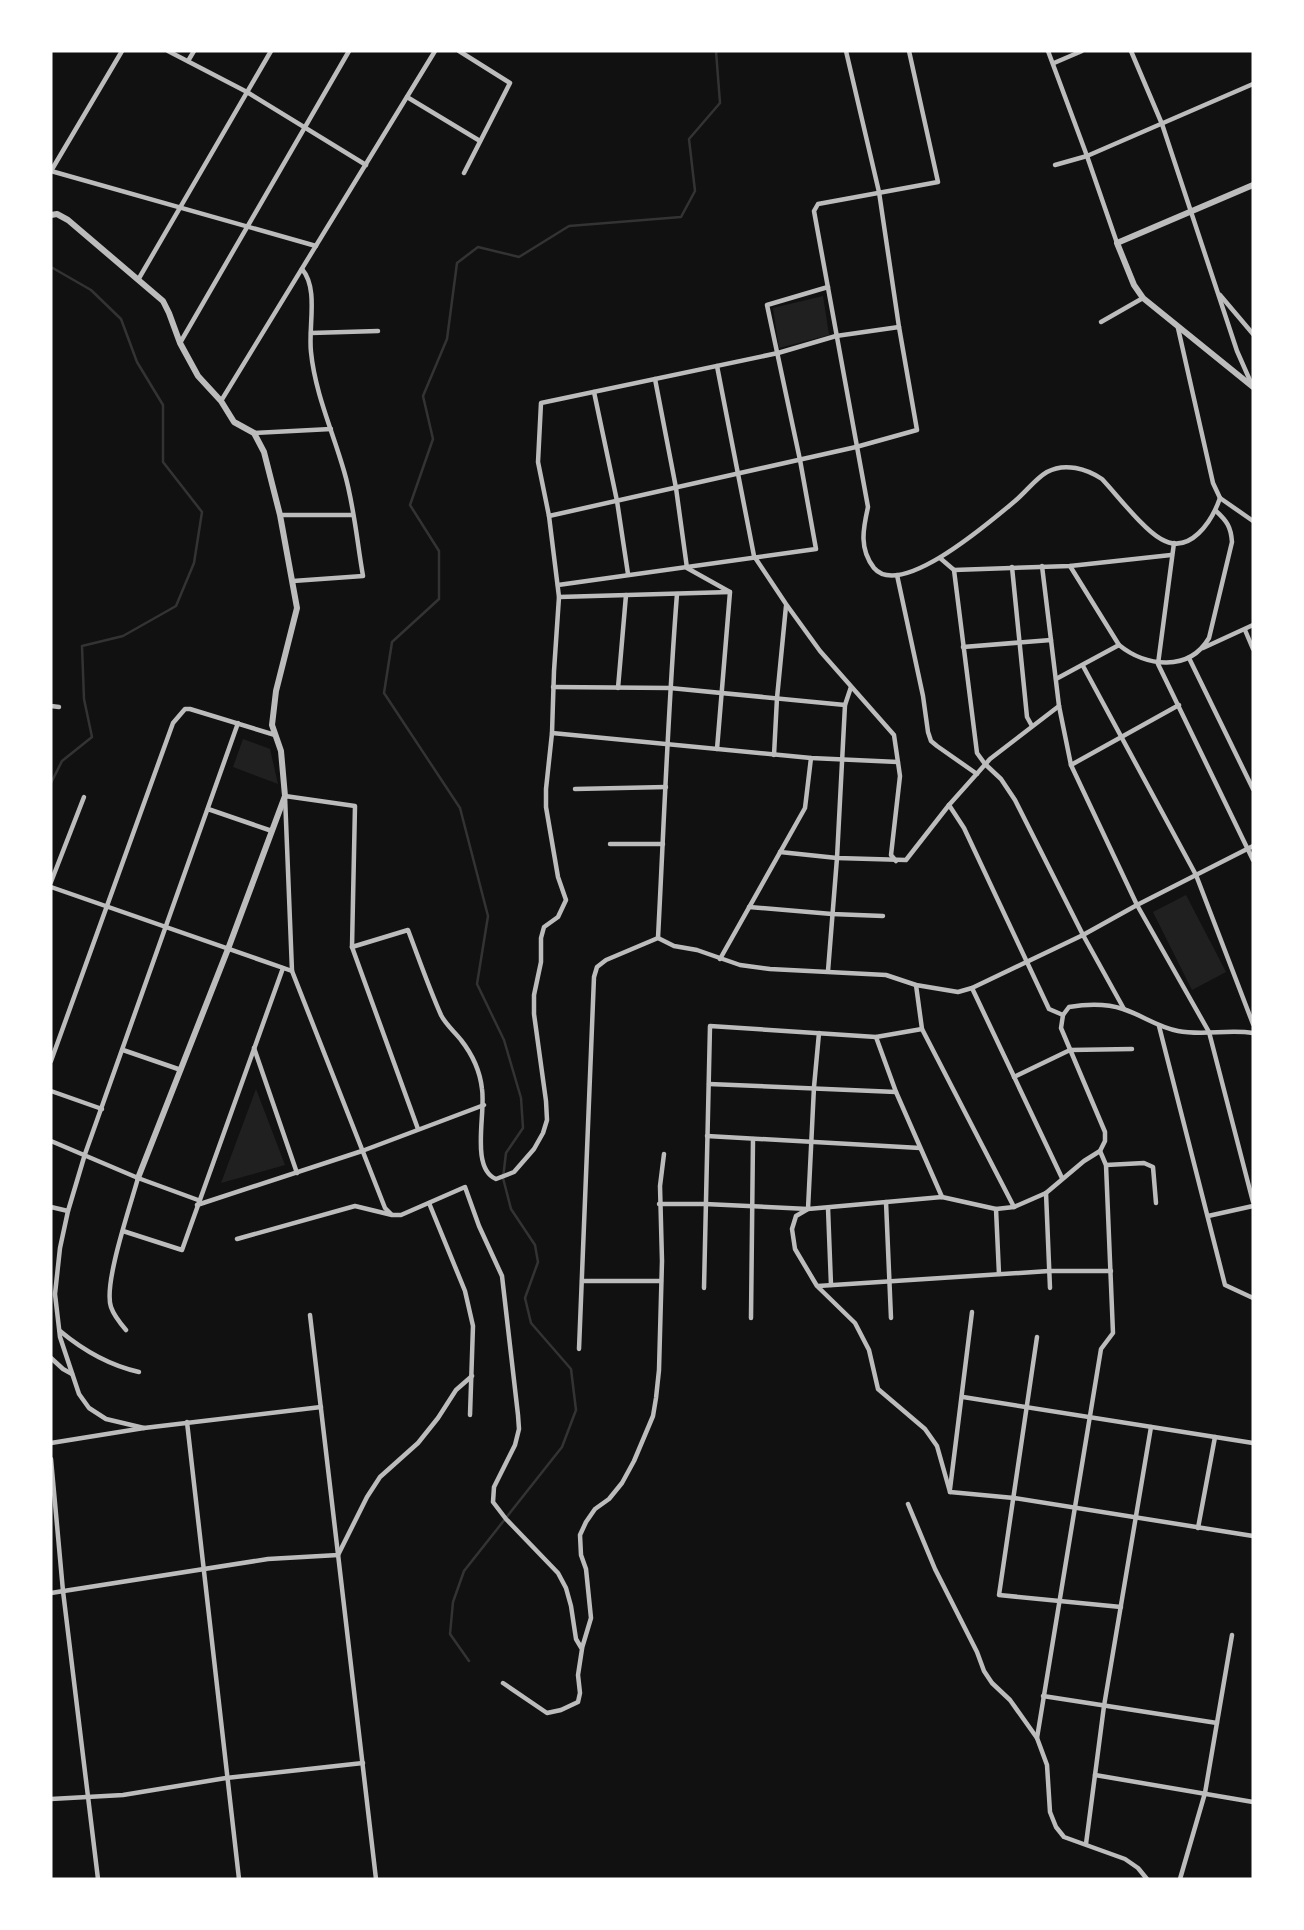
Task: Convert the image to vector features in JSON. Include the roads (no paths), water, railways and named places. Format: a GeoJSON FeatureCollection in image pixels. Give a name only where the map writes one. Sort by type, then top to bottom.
{"type":"FeatureCollection","features":[{"type":"Feature","properties":{"kind":"street"},"geometry":{"type":"LineString","coordinates":[[122,51],[51,171],[316,246]]}},
{"type":"Feature","properties":{"kind":"street"},"geometry":{"type":"LineString","coordinates":[[168,51],[247,92],[366,165]]}},
{"type":"Feature","properties":{"kind":"street"},"geometry":{"type":"LineString","coordinates":[[188,61],[194,51]]}},
{"type":"Feature","properties":{"kind":"street"},"geometry":{"type":"LineString","coordinates":[[138,280],[271,51]]}},
{"type":"Feature","properties":{"kind":"street"},"geometry":{"type":"LineString","coordinates":[[180,343],[349,51]]}},
{"type":"Feature","properties":{"kind":"street"},"geometry":{"type":"LineString","coordinates":[[220,401],[435,51]]}},
{"type":"Feature","properties":{"kind":"street"},"geometry":{"type":"LineString","coordinates":[[458,51],[510,83],[464,173]]}},
{"type":"Feature","properties":{"kind":"street"},"geometry":{"type":"LineString","coordinates":[[549,516],[856,447],[917,430],[879,192],[846,51]]}},
{"type":"Feature","properties":{"kind":"street"},"geometry":{"type":"LineString","coordinates":[[909,51],[937,182],[818,204],[814,211],[868,507],[863,541],[867,560],[878,572],[889,576],[907,573],[940,558],[1016,500],[1046,473],[1063,468],[1081,468],[1102,479],[1151,532],[1162,540],[1174,543],[1194,538],[1216,511],[1220,498]]}},
{"type":"Feature","properties":{"kind":"street"},"geometry":{"type":"LineString","coordinates":[[1048,51],[1134,285],[1143,299],[1253,387]]}},
{"type":"Feature","properties":{"kind":"street"},"geometry":{"type":"LineString","coordinates":[[1054,63],[1082,51]]}},
{"type":"Feature","properties":{"kind":"street"},"geometry":{"type":"LineString","coordinates":[[1131,51],[1163,124],[1237,351],[1253,387]]}},
{"type":"Feature","properties":{"kind":"street"},"geometry":{"type":"LineString","coordinates":[[1055,165],[1087,156],[1253,84]]}},
{"type":"Feature","properties":{"kind":"street"},"geometry":{"type":"LineString","coordinates":[[407,97],[480,141]]}},
{"type":"Feature","properties":{"kind":"street"},"geometry":{"type":"LineString","coordinates":[[1117,243],[1253,185]]}},
{"type":"Feature","properties":{"kind":"street"},"geometry":{"type":"LineString","coordinates":[[51,215],[57,214],[68,220],[163,301],[180,343],[198,376],[234,422],[254,433],[331,429]]}},
{"type":"Feature","properties":{"kind":"street"},"geometry":{"type":"LineString","coordinates":[[293,581],[363,576],[345,474],[319,390],[311,353],[311,289],[308,276],[302,269]]}},
{"type":"Feature","properties":{"kind":"street"},"geometry":{"type":"LineString","coordinates":[[558,585],[817,549],[767,305],[828,287]]}},
{"type":"Feature","properties":{"kind":"street"},"geometry":{"type":"LineString","coordinates":[[1217,291],[1253,334]]}},
{"type":"Feature","properties":{"kind":"street"},"geometry":{"type":"LineString","coordinates":[[1101,322],[1143,299]]}},
{"type":"Feature","properties":{"kind":"street"},"geometry":{"type":"LineString","coordinates":[[352,947],[408,930],[443,1018],[474,1059],[484,1105],[481,1156],[484,1168],[496,1179],[514,1172],[534,1149],[547,1121],[534,995],[541,962],[544,927],[558,917],[566,900],[558,877],[546,807],[559,597],[549,516],[538,462],[541,403],[778,353],[836,336],[899,327]]}},
{"type":"Feature","properties":{"kind":"street"},"geometry":{"type":"LineString","coordinates":[[1178,328],[1210,473],[1220,498],[1253,521]]}},
{"type":"Feature","properties":{"kind":"street"},"geometry":{"type":"LineString","coordinates":[[311,333],[378,331]]}},
{"type":"Feature","properties":{"kind":"street"},"geometry":{"type":"LineString","coordinates":[[717,366],[754,556],[820,651],[894,735],[900,776],[891,855],[896,861]]}},
{"type":"Feature","properties":{"kind":"street"},"geometry":{"type":"LineString","coordinates":[[655,379],[676,488],[687,568]]}},
{"type":"Feature","properties":{"kind":"street"},"geometry":{"type":"LineString","coordinates":[[594,392],[617,501],[628,574]]}},
{"type":"Feature","properties":{"kind":"street"},"geometry":{"type":"LineString","coordinates":[[254,433],[264,452],[280,515],[297,608],[276,691],[272,725],[281,751],[285,796],[292,971],[385,1208],[392,1215]]}},
{"type":"Feature","properties":{"kind":"street"},"geometry":{"type":"LineString","coordinates":[[1202,649],[1209,638],[1232,542],[1231,529],[1216,511]]}},
{"type":"Feature","properties":{"kind":"street"},"geometry":{"type":"LineString","coordinates":[[280,515],[352,515]]}},
{"type":"Feature","properties":{"kind":"street"},"geometry":{"type":"LineString","coordinates":[[1174,543],[1158,664],[1250,847],[1253,860]]}},
{"type":"Feature","properties":{"kind":"street"},"geometry":{"type":"LineString","coordinates":[[954,570],[1070,566],[1171,555]]}},
{"type":"Feature","properties":{"kind":"street"},"geometry":{"type":"LineString","coordinates":[[940,558],[954,570],[977,752],[1015,800],[1083,935],[1124,1009]]}},
{"type":"Feature","properties":{"kind":"street"},"geometry":{"type":"LineString","coordinates":[[1042,566],[1059,706],[1071,765],[1136,905],[1209,1032],[1253,1204],[1208,1216]]}},
{"type":"Feature","properties":{"kind":"street"},"geometry":{"type":"LineString","coordinates":[[1070,566],[1119,645],[1127,652],[1158,664],[1189,658],[1253,625]]}},
{"type":"Feature","properties":{"kind":"street"},"geometry":{"type":"LineString","coordinates":[[687,568],[730,592]]}},
{"type":"Feature","properties":{"kind":"street"},"geometry":{"type":"LineString","coordinates":[[1012,568],[1027,717],[1032,726]]}},
{"type":"Feature","properties":{"kind":"street"},"geometry":{"type":"LineString","coordinates":[[897,575],[931,741],[977,774]]}},
{"type":"Feature","properties":{"kind":"street"},"geometry":{"type":"LineString","coordinates":[[559,597],[730,592]]}},
{"type":"Feature","properties":{"kind":"street"},"geometry":{"type":"LineString","coordinates":[[717,749],[730,592]]}},
{"type":"Feature","properties":{"kind":"street"},"geometry":{"type":"LineString","coordinates":[[657,938],[677,594]]}},
{"type":"Feature","properties":{"kind":"street"},"geometry":{"type":"LineString","coordinates":[[618,688],[626,595]]}},
{"type":"Feature","properties":{"kind":"street"},"geometry":{"type":"LineString","coordinates":[[774,755],[786,604]]}},
{"type":"Feature","properties":{"kind":"street"},"geometry":{"type":"LineString","coordinates":[[1245,630],[1253,649]]}},
{"type":"Feature","properties":{"kind":"street"},"geometry":{"type":"LineString","coordinates":[[964,647],[1051,640]]}},
{"type":"Feature","properties":{"kind":"street"},"geometry":{"type":"LineString","coordinates":[[1056,679],[1119,645]]}},
{"type":"Feature","properties":{"kind":"street"},"geometry":{"type":"LineString","coordinates":[[1189,658],[1253,789]]}},
{"type":"Feature","properties":{"kind":"street"},"geometry":{"type":"LineString","coordinates":[[1083,666],[1196,875],[1253,1024]]}},
{"type":"Feature","properties":{"kind":"street"},"geometry":{"type":"LineString","coordinates":[[828,971],[845,705],[851,686]]}},
{"type":"Feature","properties":{"kind":"street"},"geometry":{"type":"LineString","coordinates":[[553,687],[670,688],[845,705]]}},
{"type":"Feature","properties":{"kind":"street"},"geometry":{"type":"LineString","coordinates":[[1071,765],[1179,705]]}},
{"type":"Feature","properties":{"kind":"street"},"geometry":{"type":"LineString","coordinates":[[51,706],[60,707]]}},
{"type":"Feature","properties":{"kind":"street"},"geometry":{"type":"LineString","coordinates":[[780,852],[837,858],[906,860],[985,764],[1059,706]]}},
{"type":"Feature","properties":{"kind":"street"},"geometry":{"type":"LineString","coordinates":[[51,1061],[173,723],[185,709],[275,735]]}},
{"type":"Feature","properties":{"kind":"street"},"geometry":{"type":"LineString","coordinates":[[144,1428],[106,1419],[89,1408],[79,1394],[59,1331],[53,1284],[68,1211],[85,1154],[238,723]]}},
{"type":"Feature","properties":{"kind":"street"},"geometry":{"type":"LineString","coordinates":[[551,733],[774,755],[898,762]]}},
{"type":"Feature","properties":{"kind":"street"},"geometry":{"type":"LineString","coordinates":[[720,959],[805,808],[811,758]]}},
{"type":"Feature","properties":{"kind":"street"},"geometry":{"type":"LineString","coordinates":[[575,789],[666,787]]}},
{"type":"Feature","properties":{"kind":"street"},"geometry":{"type":"LineString","coordinates":[[126,1330],[110,1306],[109,1289],[138,1178],[285,796]]}},
{"type":"Feature","properties":{"kind":"street"},"geometry":{"type":"LineString","coordinates":[[285,796],[355,806],[352,947],[418,1129]]}},
{"type":"Feature","properties":{"kind":"street"},"geometry":{"type":"LineString","coordinates":[[84,797],[51,885],[292,971]]}},
{"type":"Feature","properties":{"kind":"street"},"geometry":{"type":"LineString","coordinates":[[950,805],[964,828],[1049,1009],[1063,1015]]}},
{"type":"Feature","properties":{"kind":"street"},"geometry":{"type":"LineString","coordinates":[[208,809],[272,831]]}},
{"type":"Feature","properties":{"kind":"street"},"geometry":{"type":"LineString","coordinates":[[610,844],[663,844]]}},
{"type":"Feature","properties":{"kind":"street"},"geometry":{"type":"LineString","coordinates":[[579,1349],[594,977],[597,967],[606,960],[657,938],[674,946],[696,950],[740,965],[769,970],[886,975],[916,985],[958,992],[972,988],[1083,935],[1250,847]]}},
{"type":"Feature","properties":{"kind":"street"},"geometry":{"type":"LineString","coordinates":[[749,907],[883,916]]}},
{"type":"Feature","properties":{"kind":"street"},"geometry":{"type":"LineString","coordinates":[[123,1231],[181,1250],[283,968]]}},
{"type":"Feature","properties":{"kind":"street"},"geometry":{"type":"LineString","coordinates":[[916,985],[922,1029],[1014,1207]]}},
{"type":"Feature","properties":{"kind":"street"},"geometry":{"type":"LineString","coordinates":[[972,988],[1062,1178]]}},
{"type":"Feature","properties":{"kind":"street"},"geometry":{"type":"LineString","coordinates":[[659,1204],[808,1209],[942,1197],[996,1209],[1014,1207],[1046,1193],[1100,1151],[1105,1141],[1105,1132],[1060,1028],[1063,1015],[1069,1007],[1109,1005],[1124,1009],[1159,1026],[1186,1032],[1253,1032]]}},
{"type":"Feature","properties":{"kind":"street"},"geometry":{"type":"LineString","coordinates":[[704,1287],[710,1026],[876,1037],[922,1029]]}},
{"type":"Feature","properties":{"kind":"street"},"geometry":{"type":"LineString","coordinates":[[1159,1026],[1225,1285],[1253,1298]]}},
{"type":"Feature","properties":{"kind":"street"},"geometry":{"type":"LineString","coordinates":[[808,1209],[819,1033]]}},
{"type":"Feature","properties":{"kind":"street"},"geometry":{"type":"LineString","coordinates":[[876,1037],[896,1092],[942,1197]]}},
{"type":"Feature","properties":{"kind":"street"},"geometry":{"type":"LineString","coordinates":[[254,1047],[297,1173]]}},
{"type":"Feature","properties":{"kind":"street"},"geometry":{"type":"LineString","coordinates":[[1014,1077],[1070,1050],[1132,1049]]}},
{"type":"Feature","properties":{"kind":"street"},"geometry":{"type":"LineString","coordinates":[[123,1050],[181,1070]]}},
{"type":"Feature","properties":{"kind":"street"},"geometry":{"type":"LineString","coordinates":[[709,1084],[896,1092]]}},
{"type":"Feature","properties":{"kind":"street"},"geometry":{"type":"LineString","coordinates":[[51,1091],[102,1109]]}},
{"type":"Feature","properties":{"kind":"street"},"geometry":{"type":"LineString","coordinates":[[51,1141],[197,1203],[362,1151],[484,1105]]}},
{"type":"Feature","properties":{"kind":"street"},"geometry":{"type":"LineString","coordinates":[[707,1136],[920,1147]]}},
{"type":"Feature","properties":{"kind":"street"},"geometry":{"type":"LineString","coordinates":[[751,1318],[753,1139]]}},
{"type":"Feature","properties":{"kind":"street"},"geometry":{"type":"LineString","coordinates":[[1037,1738],[1101,1349],[1113,1333],[1106,1165],[1100,1151]]}},
{"type":"Feature","properties":{"kind":"street"},"geometry":{"type":"LineString","coordinates":[[503,1684],[547,1713],[578,1702],[582,1648],[591,1618],[580,1535],[591,1516],[622,1483],[653,1416],[659,1370],[659,1204],[664,1154]]}},
{"type":"Feature","properties":{"kind":"street"},"geometry":{"type":"LineString","coordinates":[[1106,1165],[1150,1164],[1153,1167],[1156,1203]]}},
{"type":"Feature","properties":{"kind":"street"},"geometry":{"type":"LineString","coordinates":[[237,1239],[355,1206],[401,1215],[465,1187],[478,1226],[502,1276],[519,1429],[515,1445],[494,1487],[494,1502],[506,1519],[558,1573],[566,1588],[576,1639],[582,1648]]}},
{"type":"Feature","properties":{"kind":"street"},"geometry":{"type":"LineString","coordinates":[[1046,1193],[1050,1288]]}},
{"type":"Feature","properties":{"kind":"street"},"geometry":{"type":"LineString","coordinates":[[886,1202],[891,1318]]}},
{"type":"Feature","properties":{"kind":"street"},"geometry":{"type":"LineString","coordinates":[[429,1203],[469,1303],[473,1326],[470,1415]]}},
{"type":"Feature","properties":{"kind":"street"},"geometry":{"type":"LineString","coordinates":[[51,1207],[68,1211]]}},
{"type":"Feature","properties":{"kind":"street"},"geometry":{"type":"LineString","coordinates":[[828,1208],[831,1285]]}},
{"type":"Feature","properties":{"kind":"street"},"geometry":{"type":"LineString","coordinates":[[808,1209],[796,1216],[792,1229],[795,1249],[817,1286],[855,1323],[869,1350],[878,1390],[925,1429],[937,1446],[950,1492]]}},
{"type":"Feature","properties":{"kind":"street"},"geometry":{"type":"LineString","coordinates":[[996,1209],[999,1274]]}},
{"type":"Feature","properties":{"kind":"street"},"geometry":{"type":"LineString","coordinates":[[817,1286],[1049,1271],[1111,1271]]}},
{"type":"Feature","properties":{"kind":"street"},"geometry":{"type":"LineString","coordinates":[[582,1281],[661,1282]]}},
{"type":"Feature","properties":{"kind":"street"},"geometry":{"type":"LineString","coordinates":[[950,1492],[972,1312]]}},
{"type":"Feature","properties":{"kind":"street"},"geometry":{"type":"LineString","coordinates":[[310,1315],[376,1879]]}},
{"type":"Feature","properties":{"kind":"street"},"geometry":{"type":"LineString","coordinates":[[59,1331],[100,1359],[139,1372]]}},
{"type":"Feature","properties":{"kind":"street"},"geometry":{"type":"LineString","coordinates":[[1037,1337],[999,1595],[1121,1607]]}},
{"type":"Feature","properties":{"kind":"street"},"geometry":{"type":"LineString","coordinates":[[51,1358],[73,1374]]}},
{"type":"Feature","properties":{"kind":"street"},"geometry":{"type":"LineString","coordinates":[[338,1555],[380,1477],[418,1443],[456,1390],[472,1376]]}},
{"type":"Feature","properties":{"kind":"street"},"geometry":{"type":"LineString","coordinates":[[963,1396],[1253,1443]]}},
{"type":"Feature","properties":{"kind":"street"},"geometry":{"type":"LineString","coordinates":[[51,1443],[187,1422],[321,1407]]}},
{"type":"Feature","properties":{"kind":"street"},"geometry":{"type":"LineString","coordinates":[[187,1422],[239,1879]]}},
{"type":"Feature","properties":{"kind":"street"},"geometry":{"type":"LineString","coordinates":[[1086,1845],[1104,1706],[1151,1427]]}},
{"type":"Feature","properties":{"kind":"street"},"geometry":{"type":"LineString","coordinates":[[1198,1528],[1215,1437]]}},
{"type":"Feature","properties":{"kind":"street"},"geometry":{"type":"LineString","coordinates":[[51,1458],[63,1591],[98,1879]]}},
{"type":"Feature","properties":{"kind":"street"},"geometry":{"type":"LineString","coordinates":[[950,1492],[1014,1498],[1253,1536]]}},
{"type":"Feature","properties":{"kind":"street"},"geometry":{"type":"LineString","coordinates":[[908,1504],[935,1569],[984,1671],[1010,1700],[1037,1738],[1047,1765],[1051,1812],[1056,1827],[1064,1837],[1125,1859],[1147,1879]]}},
{"type":"Feature","properties":{"kind":"street"},"geometry":{"type":"LineString","coordinates":[[51,1594],[268,1559],[338,1555]]}},
{"type":"Feature","properties":{"kind":"street"},"geometry":{"type":"LineString","coordinates":[[1180,1879],[1205,1793],[1232,1634]]}},
{"type":"Feature","properties":{"kind":"street"},"geometry":{"type":"LineString","coordinates":[[1043,1696],[1217,1723]]}},
{"type":"Feature","properties":{"kind":"street"},"geometry":{"type":"LineString","coordinates":[[51,1799],[123,1795],[226,1778],[363,1763]]}},
{"type":"Feature","properties":{"kind":"street"},"geometry":{"type":"LineString","coordinates":[[1095,1775],[1253,1802]]}},
{"type":"Feature","properties":{"kind":"waterway"},"geometry":{"type":"LineString","coordinates":[[469,1661],[450,1634],[453,1602],[464,1571],[562,1447],[576,1410],[571,1369],[531,1323],[525,1298],[538,1262],[535,1245],[511,1209],[503,1178],[506,1153],[523,1128],[521,1098],[504,1040],[477,984],[488,916],[460,808],[384,693],[392,642],[439,599],[439,551],[410,505],[433,439],[423,396],[447,339],[457,263],[478,247],[519,257],[569,226],[681,217],[695,191],[689,139],[720,103],[716,51]]}},
{"type":"Feature","properties":{"kind":"waterway"},"geometry":{"type":"LineString","coordinates":[[51,267],[91,290],[121,319],[137,362],[163,405],[163,462],[202,512],[194,563],[176,606],[123,636],[82,646],[84,699],[92,737],[62,761],[51,783]]}}]}
